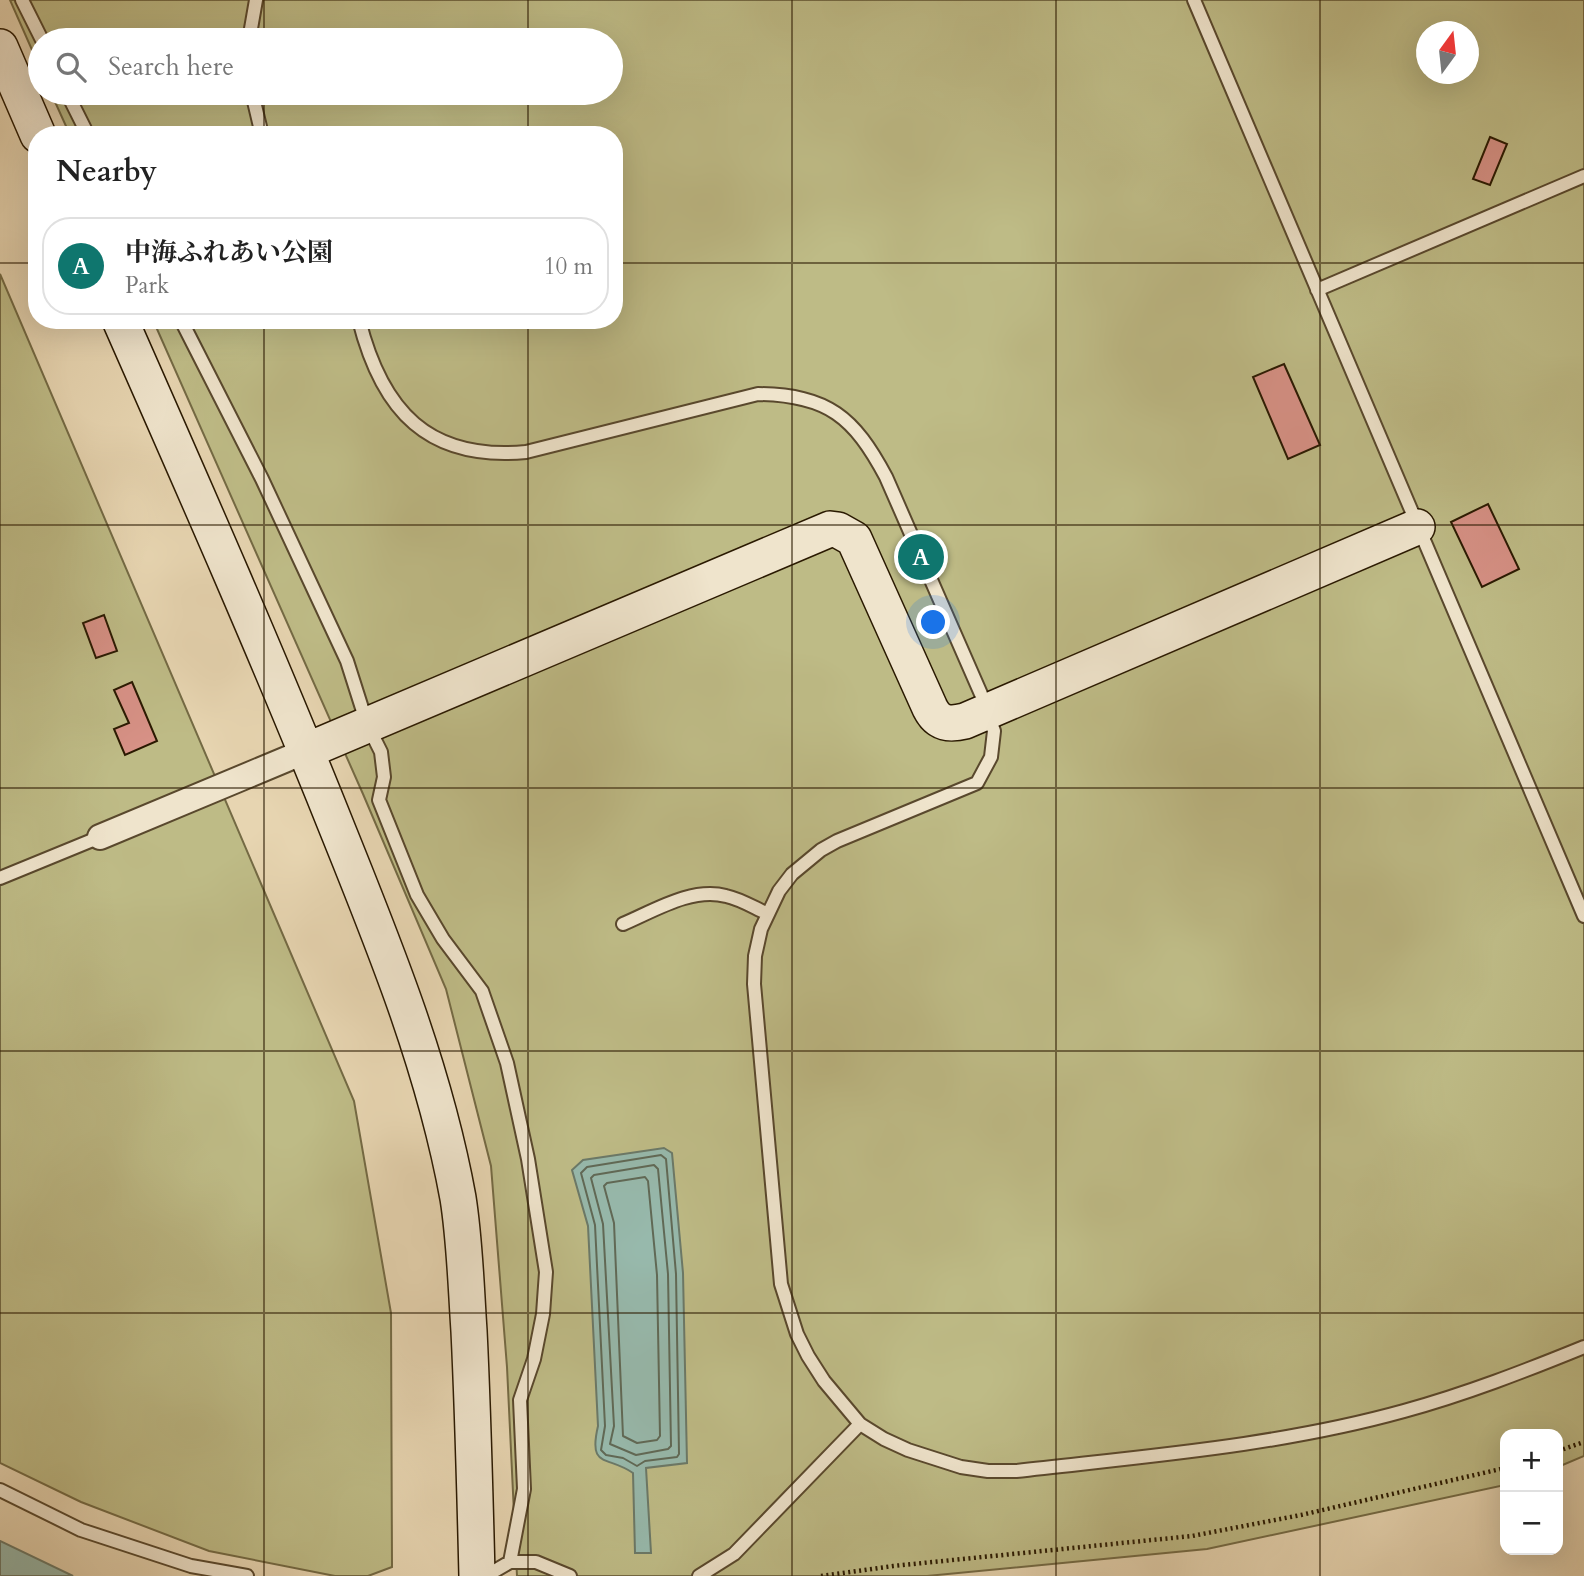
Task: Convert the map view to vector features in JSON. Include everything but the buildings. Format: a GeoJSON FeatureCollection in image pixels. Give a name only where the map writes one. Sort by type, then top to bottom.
{"type":"FeatureCollection","features":[{"type":"Feature","properties":{"kind":"street"},"geometry":{"type":"LineString","coordinates":[[0,47],[34,126]]}},
{"type":"Feature","properties":{"kind":"street"},"geometry":{"type":"LineString","coordinates":[[124,329],[306,751],[415,1029],[440,1115],[458,1200],[465,1271],[477,1576]]}},
{"type":"Feature","properties":{"kind":"street"},"geometry":{"type":"LineString","coordinates":[[100,837],[830,529],[838,530],[854,539],[934,717],[941,722],[957,723],[1417,527]]}},
{"type":"Feature","properties":{"kind":"lane"},"geometry":{"type":"LineString","coordinates":[[22,0],[36,28]]}},
{"type":"Feature","properties":{"kind":"lane"},"geometry":{"type":"LineString","coordinates":[[251,28],[256,0]]}},
{"type":"Feature","properties":{"kind":"lane"},"geometry":{"type":"LineString","coordinates":[[1194,0],[1584,916]]}},
{"type":"Feature","properties":{"kind":"lane"},"geometry":{"type":"LineString","coordinates":[[73,105],[84,126]]}},
{"type":"Feature","properties":{"kind":"lane"},"geometry":{"type":"LineString","coordinates":[[254,105],[259,126]]}},
{"type":"Feature","properties":{"kind":"lane"},"geometry":{"type":"LineString","coordinates":[[1317,290],[1584,176]]}},
{"type":"Feature","properties":{"kind":"lane"},"geometry":{"type":"LineString","coordinates":[[186,329],[262,479],[347,661],[368,724],[381,752],[384,777],[379,800],[417,895],[443,939],[482,991],[507,1063],[528,1159],[546,1272],[543,1314],[534,1359],[520,1400],[524,1489],[510,1562]]}},
{"type":"Feature","properties":{"kind":"lane"},"geometry":{"type":"LineString","coordinates":[[362,329],[375,371],[384,389],[399,408],[413,422],[443,442],[481,452],[526,452],[758,394],[792,396],[823,404],[842,416],[860,433],[875,455],[981,694]]}},
{"type":"Feature","properties":{"kind":"lane"},"geometry":{"type":"LineString","coordinates":[[990,720],[994,731],[991,757],[977,783],[821,850],[792,874],[779,891],[766,913],[755,956],[754,984],[781,1284],[797,1334],[808,1356],[824,1381],[860,1424],[896,1444],[935,1459],[988,1471],[1016,1471],[1269,1440],[1402,1412],[1467,1392],[1584,1347]]}},
{"type":"Feature","properties":{"kind":"lane"},"geometry":{"type":"LineString","coordinates":[[0,878],[100,837]]}},
{"type":"Feature","properties":{"kind":"lane"},"geometry":{"type":"LineString","coordinates":[[623,924],[676,901],[702,894],[726,896],[766,913]]}},
{"type":"Feature","properties":{"kind":"lane"},"geometry":{"type":"LineString","coordinates":[[699,1576],[734,1554],[860,1424]]}},
{"type":"Feature","properties":{"kind":"lane"},"geometry":{"type":"LineString","coordinates":[[0,1490],[81,1530],[191,1566],[247,1576]]}},
{"type":"Feature","properties":{"kind":"lane"},"geometry":{"type":"LineString","coordinates":[[486,1576],[510,1562],[536,1562],[570,1576]]}},
{"type":"Feature","properties":{"kind":"path"},"geometry":{"type":"LineString","coordinates":[[1563,1449],[1584,1442]]}},
{"type":"Feature","properties":{"kind":"path"},"geometry":{"type":"LineString","coordinates":[[821,1576],[893,1566],[1192,1536],[1301,1515],[1500,1469]]}},
{"type":"Feature","properties":{"kind":"shaded area"},"geometry":{"type":"Polygon","coordinates":[[[10,0],[1584,0],[1584,1456],[1563,1465],[1563,1429],[1500,1429],[1500,1486],[1207,1549],[927,1576],[517,1576],[507,1367],[491,1166],[446,989],[363,794],[157,329],[623,329],[623,126],[66,126],[56,105],[623,105],[623,28],[28,28],[28,41],[10,0]]]}},
{"type":"Feature","properties":{"kind":"shaded area"},"geometry":{"type":"Polygon","coordinates":[[[0,274],[354,1101],[391,1313],[392,1567],[368,1576],[335,1576],[209,1551],[81,1502],[0,1463],[0,274]]]}},
{"type":"Feature","properties":{"kind":"water"},"geometry":{"type":"Polygon","coordinates":[[[664,1148],[672,1153],[683,1273],[687,1463],[646,1468],[651,1553],[635,1553],[633,1473],[602,1459],[596,1449],[598,1426],[588,1226],[572,1170],[583,1160],[664,1148]]]}},
{"type":"Feature","properties":{"kind":"water"},"geometry":{"type":"Polygon","coordinates":[[[0,1541],[73,1576],[0,1576],[0,1541]]]}},
{"type":"Feature","properties":{"kind":"place","name":"中海ふれあい公園"},"geometry":{"type":"Point","coordinates":[921,557]}}]}
